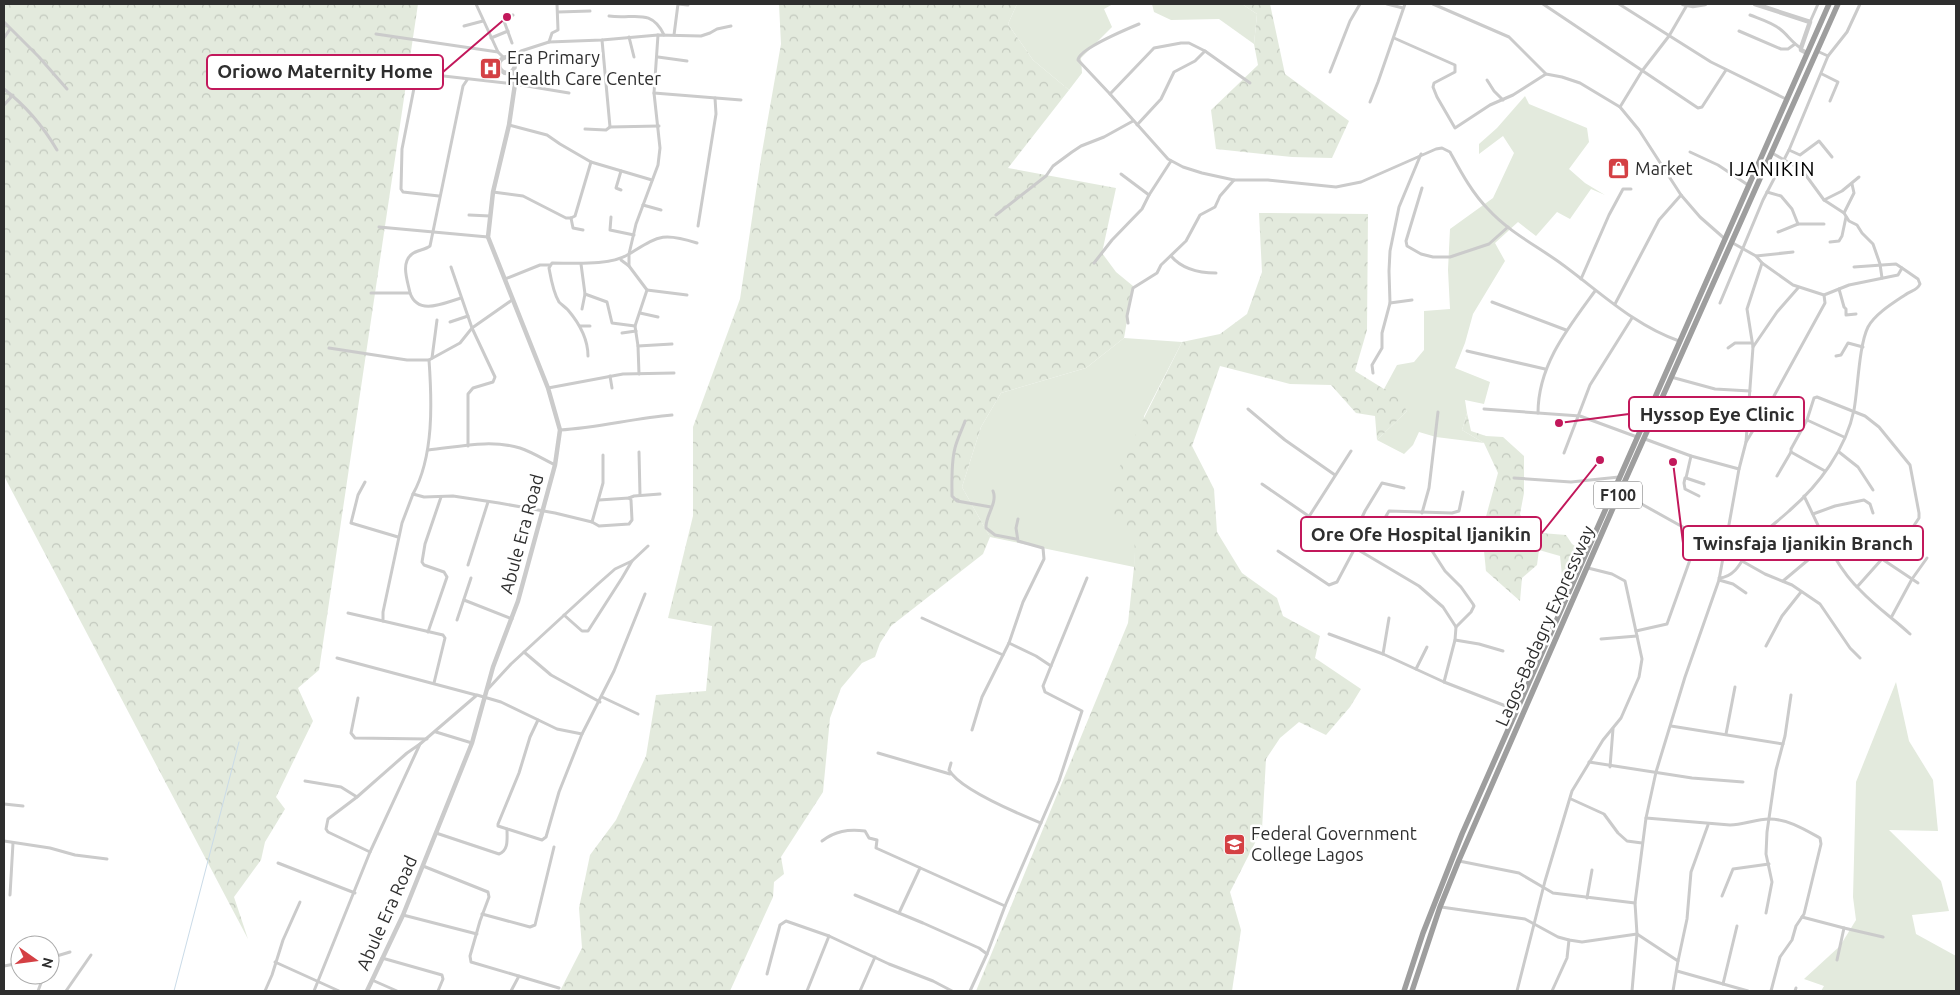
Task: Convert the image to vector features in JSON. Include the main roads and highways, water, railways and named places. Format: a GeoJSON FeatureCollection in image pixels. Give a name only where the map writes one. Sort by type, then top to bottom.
{"type":"FeatureCollection","features":[{"type":"Feature","properties":{"kind":"highway","name":"Lagos-Badagry Expressway"},"geometry":{"type":"LineString","coordinates":[[1404,991],[1423,933],[1462,834],[1620,477],[1671,377],[1728,240],[1748,186],[1830,4]]}},
{"type":"Feature","properties":{"kind":"highway","name":"Lagos-Badagry Expressway"},"geometry":{"type":"LineString","coordinates":[[1412,991],[1440,907],[1459,860],[1620,492],[1680,342],[1772,152],[1838,4]]}},
{"type":"Feature","properties":{"kind":"waterway"},"geometry":{"type":"LineString","coordinates":[[174,991],[239,742]]}},
{"type":"Feature","properties":{"kind":"place","name":"Oriowo Maternity Home"},"geometry":{"type":"Point","coordinates":[507,17]}},
{"type":"Feature","properties":{"kind":"place","name":"Era Primary Health Care Center"},"geometry":{"type":"Point","coordinates":[491,68]}},
{"type":"Feature","properties":{"kind":"place","name":"Market"},"geometry":{"type":"Point","coordinates":[1619,169]}},
{"type":"Feature","properties":{"kind":"place","name":"Hyssop Eye Clinic"},"geometry":{"type":"Point","coordinates":[1559,423]}},
{"type":"Feature","properties":{"kind":"place","name":"Ore Ofe Hospital Ijanikin"},"geometry":{"type":"Point","coordinates":[1600,460]}},
{"type":"Feature","properties":{"kind":"place","name":"Twinsfaja Ijanikin Branch"},"geometry":{"type":"Point","coordinates":[1673,462]}},
{"type":"Feature","properties":{"kind":"place","name":"Federal Government College Lagos"},"geometry":{"type":"Point","coordinates":[1235,844]}},
{"type":"Feature","properties":{"kind":"district","name":"IJANIKIN"},"geometry":{"type":"Point","coordinates":[1772,169]}}]}
